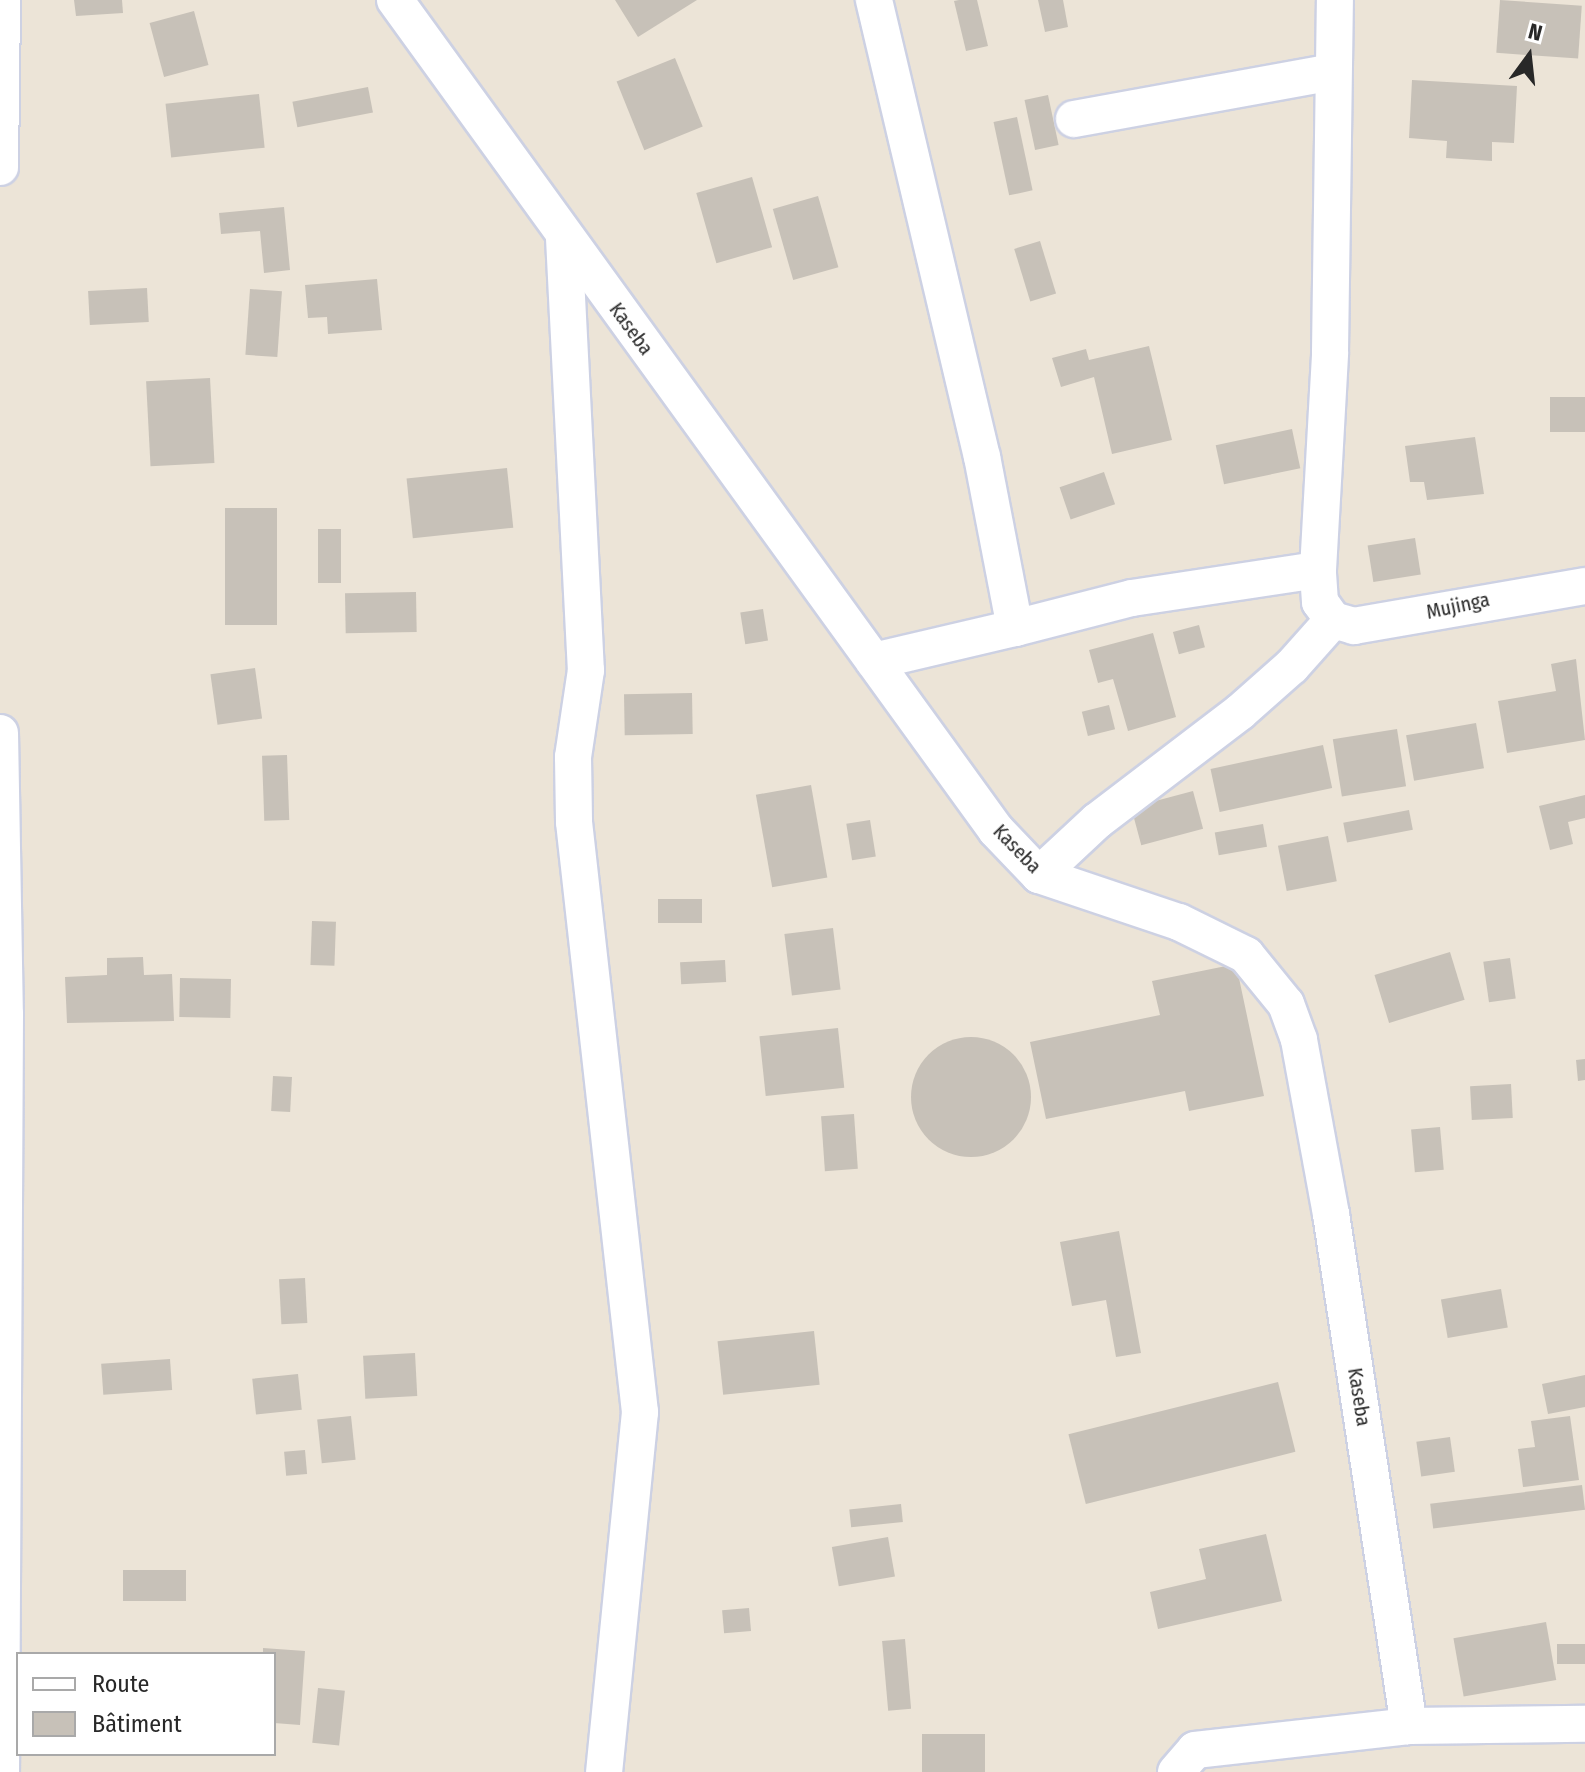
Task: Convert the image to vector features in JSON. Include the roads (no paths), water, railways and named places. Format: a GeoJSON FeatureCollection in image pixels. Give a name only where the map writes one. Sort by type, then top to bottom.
{"type":"FeatureCollection","features":[{"type":"Feature","properties":{"kind":"street"},"geometry":{"type":"LineString","coordinates":[[0,167],[2,0]]}},
{"type":"Feature","properties":{"kind":"street","name":"Kaseba"},"geometry":{"type":"LineString","coordinates":[[395,0],[564,238],[996,830],[1039,875],[1213,936],[1246,955],[1286,1004],[1299,1040],[1331,1214],[1409,1726]]}},
{"type":"Feature","properties":{"kind":"street"},"geometry":{"type":"LineString","coordinates":[[874,0],[982,457],[1015,628]]}},
{"type":"Feature","properties":{"kind":"street"},"geometry":{"type":"LineString","coordinates":[[1039,875],[1097,821],[1240,712],[1292,666],[1333,620],[1320,602],[1318,570],[1330,352],[1335,0]]}},
{"type":"Feature","properties":{"kind":"street"},"geometry":{"type":"LineString","coordinates":[[1074,119],[1332,72]]}},
{"type":"Feature","properties":{"kind":"street"},"geometry":{"type":"LineString","coordinates":[[564,238],[586,670],[573,757],[574,822],[640,1412],[604,1772]]}},
{"type":"Feature","properties":{"kind":"street"},"geometry":{"type":"LineString","coordinates":[[874,661],[1132,598],[1318,570]]}},
{"type":"Feature","properties":{"kind":"street","name":"Mujinga"},"geometry":{"type":"LineString","coordinates":[[1333,620],[1354,626],[1585,586]]}},
{"type":"Feature","properties":{"kind":"street"},"geometry":{"type":"LineString","coordinates":[[0,733],[5,1014],[1,1772]]}},
{"type":"Feature","properties":{"kind":"street"},"geometry":{"type":"LineString","coordinates":[[1176,1772],[1195,1750],[1409,1726],[1585,1724]]}}]}
